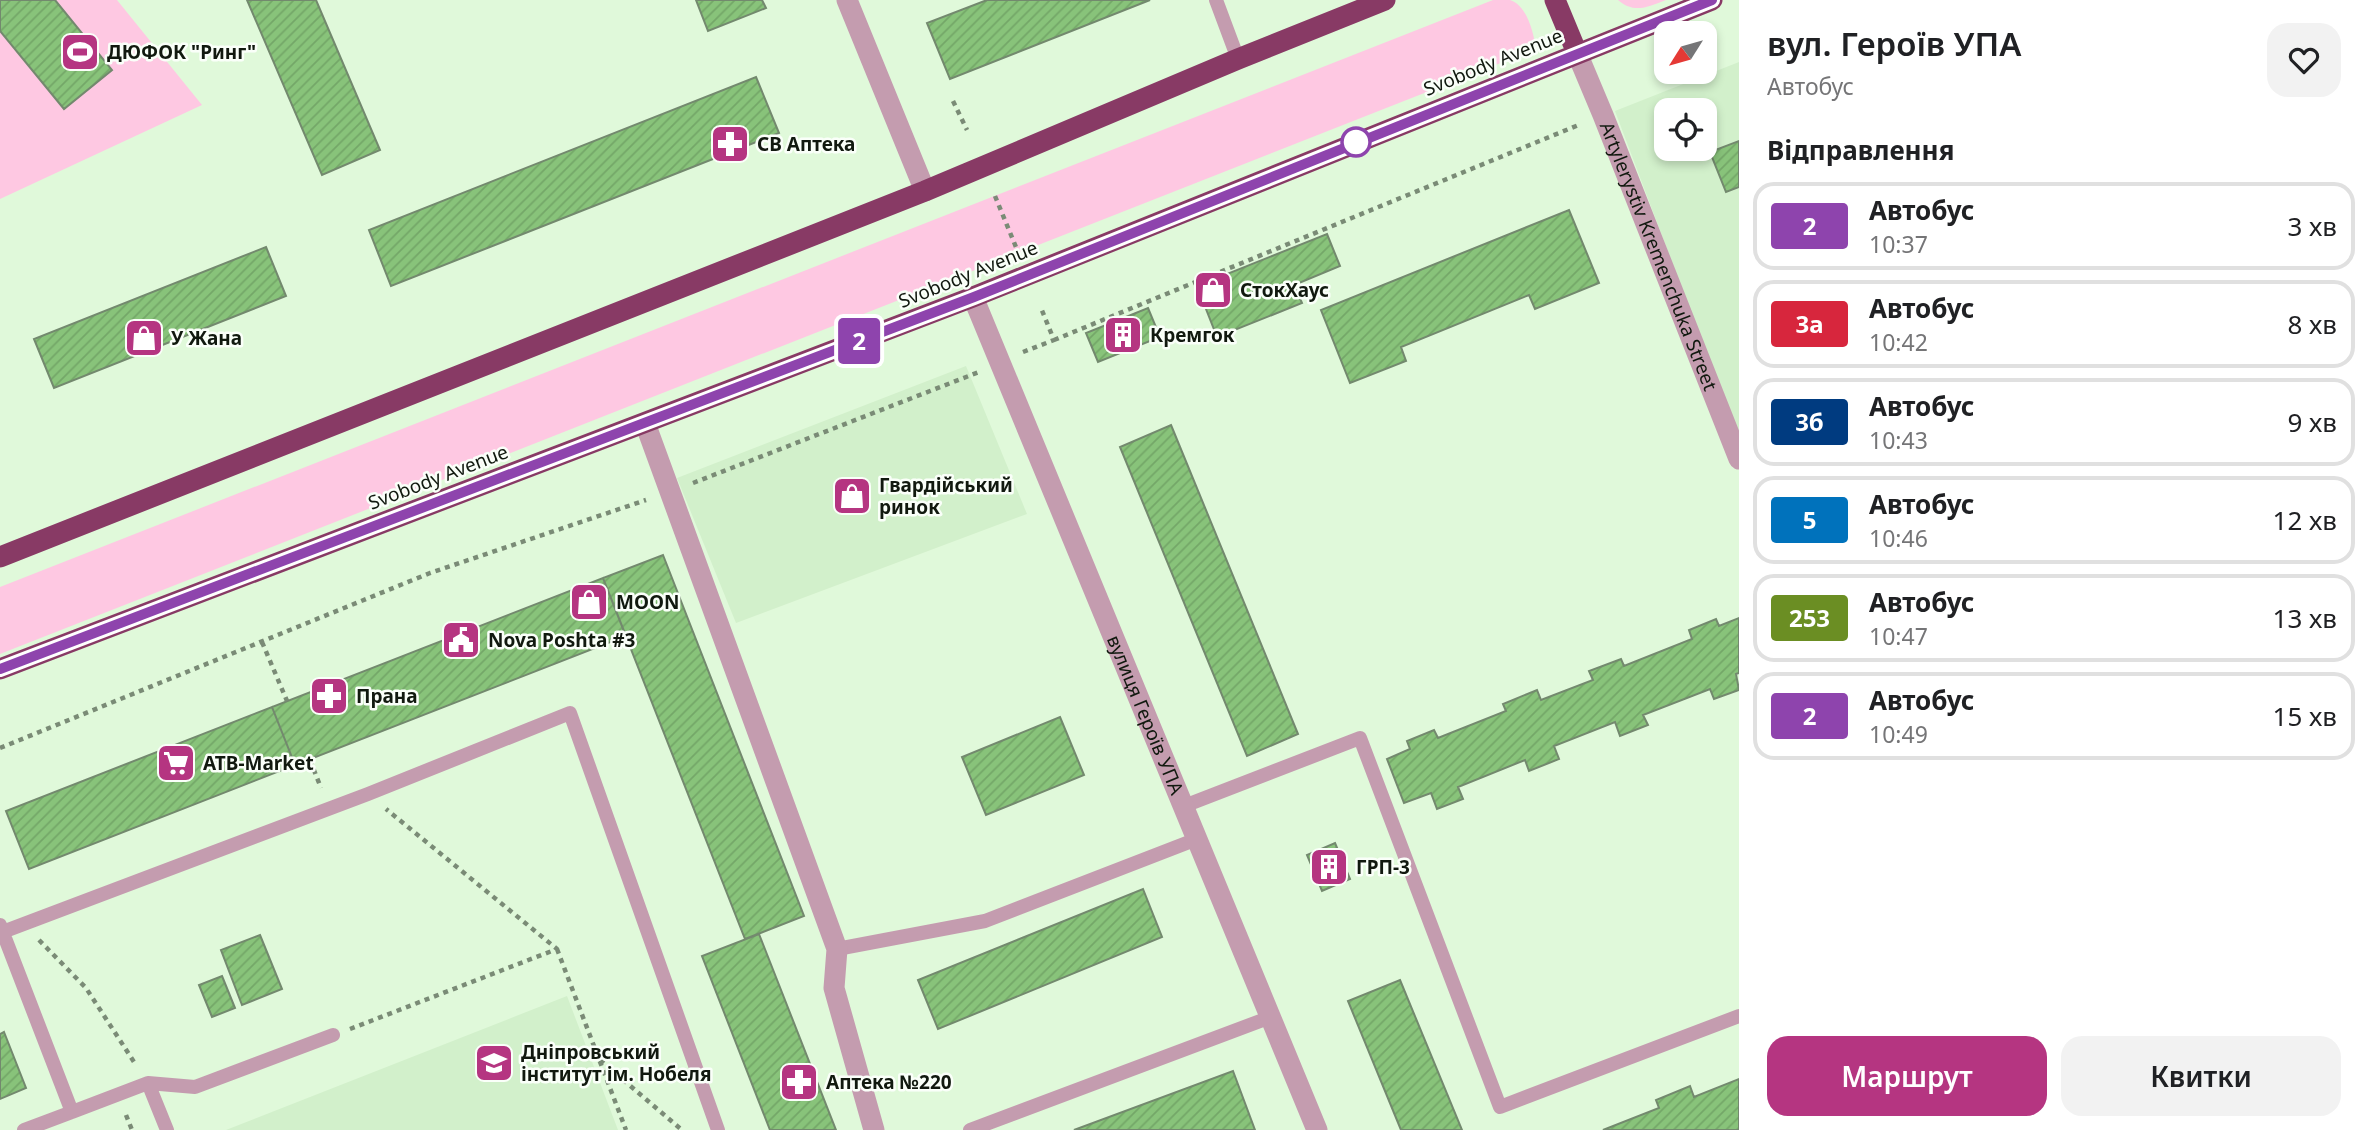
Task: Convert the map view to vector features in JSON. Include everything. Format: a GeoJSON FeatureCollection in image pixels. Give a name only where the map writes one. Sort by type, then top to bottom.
{"type":"FeatureCollection","features":[{"type":"Feature","properties":{"kind":"highway"},"geometry":{"type":"LineString","coordinates":[[0,557],[925,191],[1385,0]]}},
{"type":"Feature","properties":{"kind":"highway"},"geometry":{"type":"LineString","coordinates":[[1555,0],[1577,53]]}},
{"type":"Feature","properties":{"kind":"highway","name":"Svobody Avenue"},"geometry":{"type":"LineString","coordinates":[[0,668],[974,297],[1712,0]]}},
{"type":"Feature","properties":{"kind":"street"},"geometry":{"type":"LineString","coordinates":[[847,0],[925,191]]}},
{"type":"Feature","properties":{"kind":"street","name":"Artylerystiv Kremenchuka Street"},"geometry":{"type":"LineString","coordinates":[[1577,53],[1739,459]]}},
{"type":"Feature","properties":{"kind":"street","name":"вулиця Героїв УПА"},"geometry":{"type":"LineString","coordinates":[[974,297],[1317,1130]]}},
{"type":"Feature","properties":{"kind":"street"},"geometry":{"type":"LineString","coordinates":[[645,423],[837,949],[834,988],[874,1130]]}},
{"type":"Feature","properties":{"kind":"lane"},"geometry":{"type":"LineString","coordinates":[[1216,0],[1238,59]]}},
{"type":"Feature","properties":{"kind":"lane"},"geometry":{"type":"LineString","coordinates":[[72,1112],[1,930],[368,794],[570,713],[718,1130]]}},
{"type":"Feature","properties":{"kind":"lane"},"geometry":{"type":"LineString","coordinates":[[1184,806],[1360,738],[1500,1107],[1739,1016]]}},
{"type":"Feature","properties":{"kind":"lane"},"geometry":{"type":"LineString","coordinates":[[837,949],[985,921],[1197,839]]}},
{"type":"Feature","properties":{"kind":"lane"},"geometry":{"type":"LineString","coordinates":[[970,1130],[1271,1017]]}},
{"type":"Feature","properties":{"kind":"lane"},"geometry":{"type":"LineString","coordinates":[[24,1130],[148,1083],[195,1087],[333,1035]]}},
{"type":"Feature","properties":{"kind":"lane"},"geometry":{"type":"LineString","coordinates":[[148,1083],[167,1130]]}},
{"type":"Feature","properties":{"kind":"path"},"geometry":{"type":"LineString","coordinates":[[953,101],[967,131]]}},
{"type":"Feature","properties":{"kind":"path"},"geometry":{"type":"LineString","coordinates":[[1054,340],[1603,115]]}},
{"type":"Feature","properties":{"kind":"path"},"geometry":{"type":"LineString","coordinates":[[995,196],[1018,253]]}},
{"type":"Feature","properties":{"kind":"path"},"geometry":{"type":"LineString","coordinates":[[0,748],[430,573],[670,492],[1002,362]]}},
{"type":"Feature","properties":{"kind":"path"},"geometry":{"type":"LineString","coordinates":[[262,642],[287,701]]}},
{"type":"Feature","properties":{"kind":"path"},"geometry":{"type":"LineString","coordinates":[[310,760],[330,808]]}},
{"type":"Feature","properties":{"kind":"path"},"geometry":{"type":"LineString","coordinates":[[368,794],[557,948],[626,1130]]}},
{"type":"Feature","properties":{"kind":"path"},"geometry":{"type":"LineString","coordinates":[[23,924],[86,988],[148,1083]]}},
{"type":"Feature","properties":{"kind":"path"},"geometry":{"type":"LineString","coordinates":[[333,1035],[557,948]]}},
{"type":"Feature","properties":{"kind":"path"},"geometry":{"type":"LineString","coordinates":[[599,1059],[682,1130]]}},
{"type":"Feature","properties":{"kind":"shaded area","name":"ДЮФОК \"Ринг\""},"geometry":{"type":"Polygon","coordinates":[[[0,0],[117,0],[202,105],[0,199],[0,0]]]}},
{"type":"Feature","properties":{"kind":"shaded area"},"geometry":{"type":"Polygon","coordinates":[[[1493,0],[1510,0],[1524,12],[1535,44],[1526,53],[0,654],[0,587],[1493,0]]]}},
{"type":"Feature","properties":{"kind":"shaded area"},"geometry":{"type":"Polygon","coordinates":[[[1618,0],[1666,0],[1635,8],[1618,0]]]}},
{"type":"Feature","properties":{"kind":"shaded area"},"geometry":{"type":"Polygon","coordinates":[[[1739,62],[1739,440],[1615,111],[1683,84],[1717,84],[1717,71],[1739,62]]]}},
{"type":"Feature","properties":{"kind":"shaded area","name":"Гвардійський ринок"},"geometry":{"type":"Polygon","coordinates":[[[966,366],[1027,514],[736,623],[677,478],[966,366]]]}},
{"type":"Feature","properties":{"kind":"shaded area","name":"Дніпровський інститут ім. Нобеля"},"geometry":{"type":"Polygon","coordinates":[[[567,996],[618,1130],[226,1130],[567,996]]]}},
{"type":"Feature","properties":{"kind":"building"},"geometry":{"type":"Polygon","coordinates":[[[0,0],[55,0],[112,70],[64,109],[0,31],[0,0]]]}},
{"type":"Feature","properties":{"kind":"building"},"geometry":{"type":"Polygon","coordinates":[[[247,0],[316,0],[380,150],[322,175],[247,0]]]}},
{"type":"Feature","properties":{"kind":"building"},"geometry":{"type":"Polygon","coordinates":[[[696,0],[762,0],[766,8],[708,31],[696,0]]]}},
{"type":"Feature","properties":{"kind":"building"},"geometry":{"type":"Polygon","coordinates":[[[987,0],[1150,0],[950,79],[927,23],[987,0]]]}},
{"type":"Feature","properties":{"kind":"building"},"geometry":{"type":"Polygon","coordinates":[[[756,77],[779,133],[391,286],[369,230],[756,77]]]}},
{"type":"Feature","properties":{"kind":"building"},"geometry":{"type":"Polygon","coordinates":[[[1739,141],[1739,187],[1726,192],[1714,161],[1717,161],[1717,149],[1739,141]]]}},
{"type":"Feature","properties":{"kind":"building"},"geometry":{"type":"Polygon","coordinates":[[[1569,210],[1599,283],[1535,309],[1529,295],[1401,347],[1406,361],[1350,383],[1321,310],[1569,210]]]}},
{"type":"Feature","properties":{"kind":"building"},"geometry":{"type":"Polygon","coordinates":[[[1327,234],[1340,266],[1294,285],[1302,303],[1217,337],[1197,286],[1327,234]]]}},
{"type":"Feature","properties":{"kind":"building"},"geometry":{"type":"Polygon","coordinates":[[[266,247],[286,296],[54,388],[34,339],[266,247]]]}},
{"type":"Feature","properties":{"kind":"building","name":"Кремгок"},"geometry":{"type":"Polygon","coordinates":[[[1148,308],[1160,337],[1098,362],[1086,333],[1148,308]]]}},
{"type":"Feature","properties":{"kind":"building"},"geometry":{"type":"Polygon","coordinates":[[[1171,425],[1298,734],[1247,756],[1120,447],[1171,425]]]}},
{"type":"Feature","properties":{"kind":"building"},"geometry":{"type":"Polygon","coordinates":[[[663,555],[804,916],[745,939],[603,578],[663,555]]]}},
{"type":"Feature","properties":{"kind":"building"},"geometry":{"type":"Polygon","coordinates":[[[603,578],[626,636],[295,765],[272,707],[603,578]]]}},
{"type":"Feature","properties":{"kind":"building"},"geometry":{"type":"Polygon","coordinates":[[[1739,618],[1739,673],[1736,674],[1739,690],[1714,699],[1710,689],[1643,715],[1648,725],[1620,736],[1615,722],[1554,746],[1559,759],[1529,771],[1525,760],[1458,787],[1463,799],[1437,809],[1431,793],[1404,803],[1387,759],[1410,749],[1407,741],[1434,730],[1438,738],[1506,711],[1503,704],[1537,690],[1541,700],[1593,680],[1589,671],[1621,659],[1624,666],[1692,639],[1689,630],[1716,619],[1719,626],[1739,618]]]}},
{"type":"Feature","properties":{"kind":"building"},"geometry":{"type":"Polygon","coordinates":[[[272,707],[295,765],[29,869],[6,811],[272,707]]]}},
{"type":"Feature","properties":{"kind":"building"},"geometry":{"type":"Polygon","coordinates":[[[1060,717],[1084,775],[986,815],[962,757],[1060,717]]]}},
{"type":"Feature","properties":{"kind":"building","name":"ГРП-3"},"geometry":{"type":"Polygon","coordinates":[[[1335,843],[1350,879],[1322,891],[1307,855],[1335,843]]]}},
{"type":"Feature","properties":{"kind":"building"},"geometry":{"type":"Polygon","coordinates":[[[1143,889],[1162,937],[938,1029],[918,980],[1143,889]]]}},
{"type":"Feature","properties":{"kind":"building"},"geometry":{"type":"Polygon","coordinates":[[[759,934],[836,1130],[770,1130],[702,956],[759,934]]]}},
{"type":"Feature","properties":{"kind":"building"},"geometry":{"type":"Polygon","coordinates":[[[260,935],[282,989],[242,1005],[221,950],[260,935]]]}},
{"type":"Feature","properties":{"kind":"building"},"geometry":{"type":"Polygon","coordinates":[[[222,976],[235,1008],[212,1017],[199,985],[222,976]]]}},
{"type":"Feature","properties":{"kind":"building"},"geometry":{"type":"Polygon","coordinates":[[[1400,980],[1462,1130],[1401,1130],[1348,1001],[1400,980]]]}},
{"type":"Feature","properties":{"kind":"building"},"geometry":{"type":"Polygon","coordinates":[[[4,1032],[26,1088],[0,1099],[0,1034],[4,1032]]]}},
{"type":"Feature","properties":{"kind":"building"},"geometry":{"type":"Polygon","coordinates":[[[1233,1071],[1255,1130],[1074,1130],[1233,1071]]]}},
{"type":"Feature","properties":{"kind":"building"},"geometry":{"type":"Polygon","coordinates":[[[1739,1079],[1739,1130],[1603,1130],[1659,1108],[1656,1100],[1690,1086],[1694,1097],[1739,1079]]]}},
{"type":"Feature","properties":{"kind":"bus line","name":"2"},"geometry":{"type":"LineString","coordinates":[[0,669],[974,297],[1712,0]]}},
{"type":"Feature","properties":{"kind":"place","name":"ДЮФОК \"Ринг\""},"geometry":{"type":"Point","coordinates":[80,52]}},
{"type":"Feature","properties":{"kind":"place","name":"СВ Аптека"},"geometry":{"type":"Point","coordinates":[730,144]}},
{"type":"Feature","properties":{"kind":"place","name":"СтокХаус"},"geometry":{"type":"Point","coordinates":[1213,290]}},
{"type":"Feature","properties":{"kind":"place","name":"Кремгок"},"geometry":{"type":"Point","coordinates":[1123,335]}},
{"type":"Feature","properties":{"kind":"place","name":"У Жана"},"geometry":{"type":"Point","coordinates":[144,338]}},
{"type":"Feature","properties":{"kind":"place","name":"Гвардійський ринок"},"geometry":{"type":"Point","coordinates":[852,496]}},
{"type":"Feature","properties":{"kind":"place","name":"MOON"},"geometry":{"type":"Point","coordinates":[589,602]}},
{"type":"Feature","properties":{"kind":"place","name":"Nova Poshta #3"},"geometry":{"type":"Point","coordinates":[461,640]}},
{"type":"Feature","properties":{"kind":"place","name":"Прана"},"geometry":{"type":"Point","coordinates":[329,696]}},
{"type":"Feature","properties":{"kind":"place","name":"ATB-Market"},"geometry":{"type":"Point","coordinates":[176,763]}},
{"type":"Feature","properties":{"kind":"place","name":"ГРП-3"},"geometry":{"type":"Point","coordinates":[1329,867]}},
{"type":"Feature","properties":{"kind":"place","name":"Дніпровський інститут ім. Нобеля"},"geometry":{"type":"Point","coordinates":[494,1063]}},
{"type":"Feature","properties":{"kind":"place","name":"Аптека №220"},"geometry":{"type":"Point","coordinates":[799,1082]}}]}
